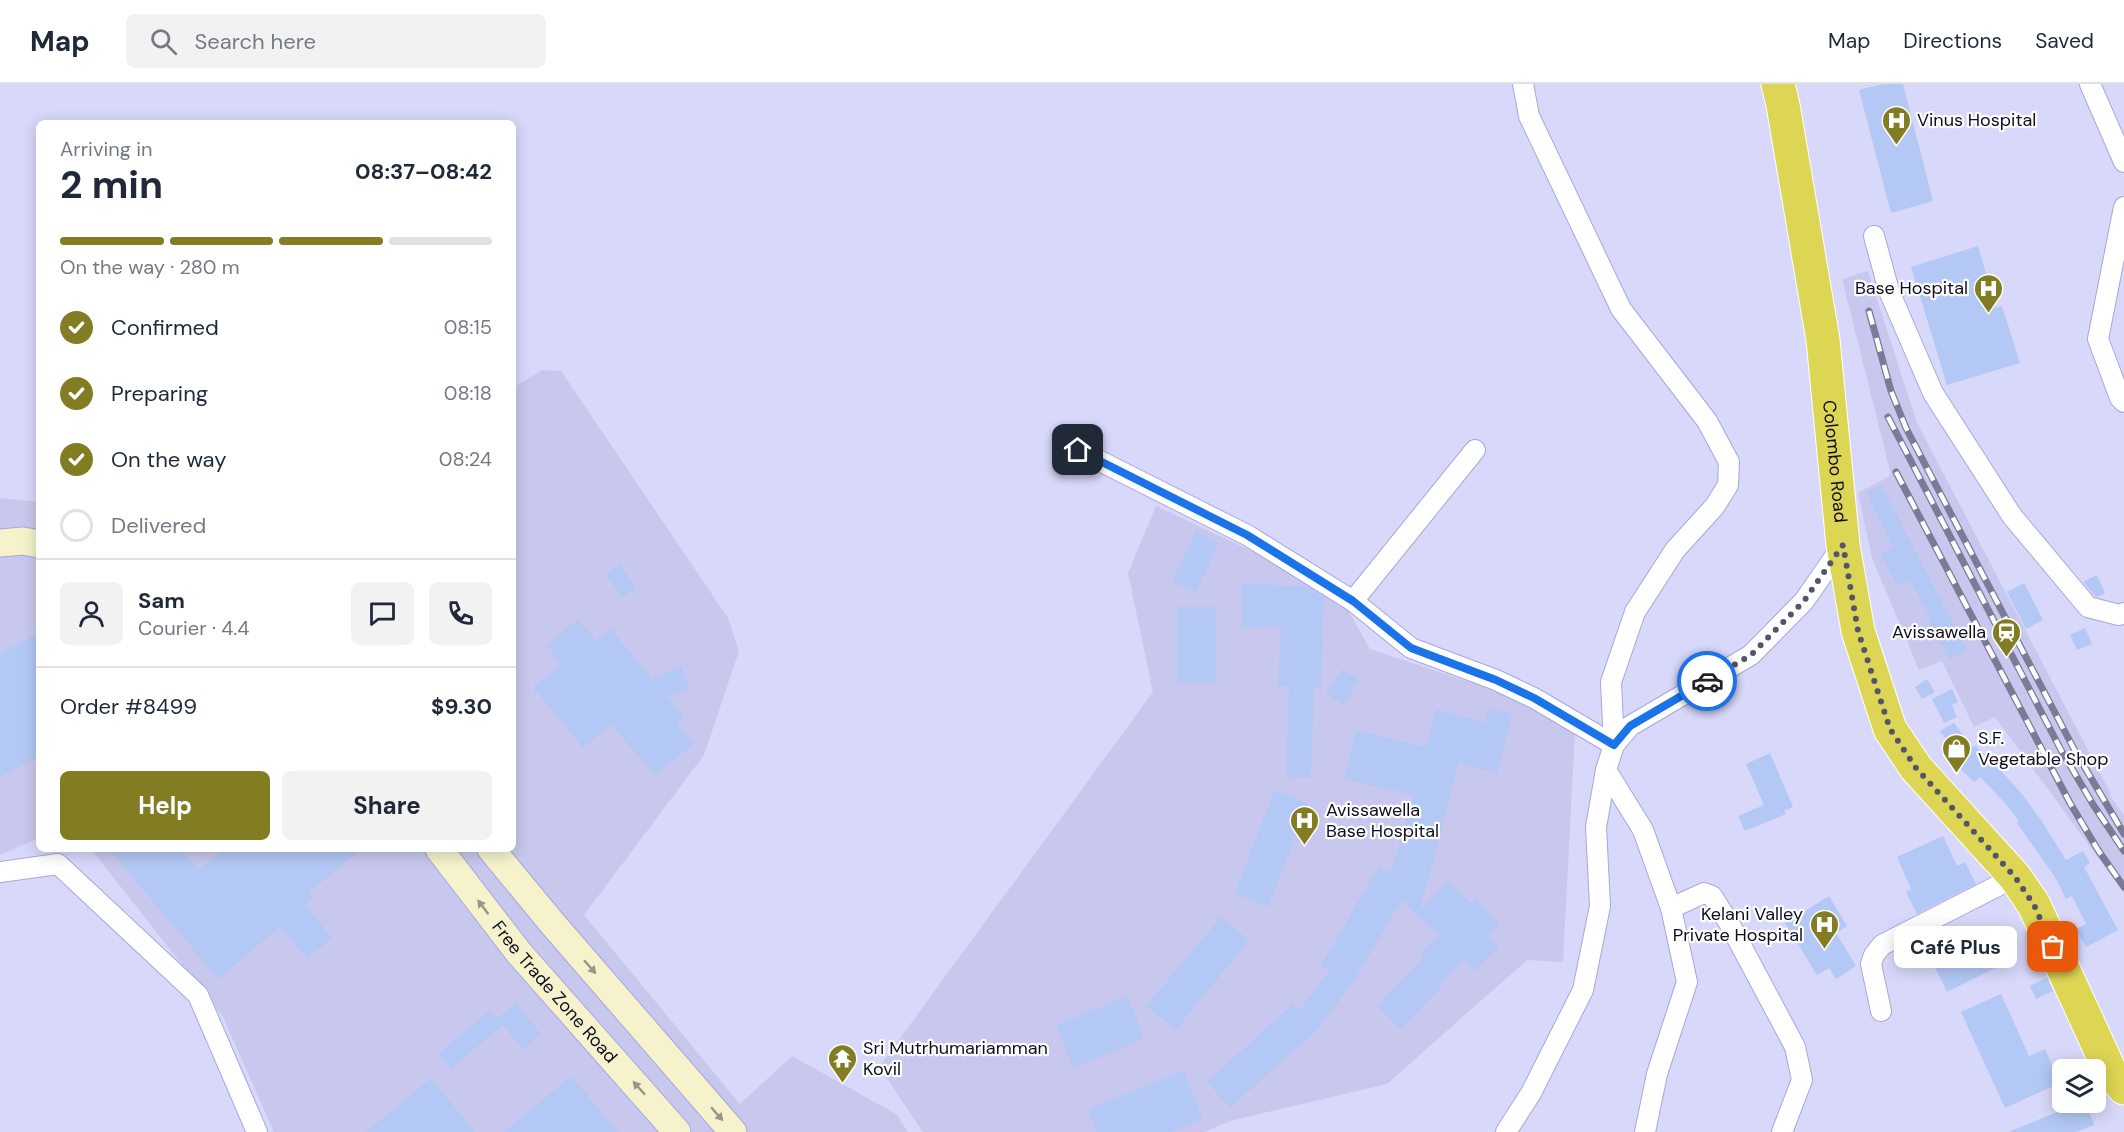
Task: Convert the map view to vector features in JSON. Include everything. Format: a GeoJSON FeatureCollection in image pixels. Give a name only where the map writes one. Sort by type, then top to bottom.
{"type":"FeatureCollection","features":[{"type":"Feature","properties":{"kind":"highway","name":"Colombo Road"},"geometry":{"type":"LineString","coordinates":[[1778,84],[1784,105],[1823,340],[1843,545],[1858,631],[1890,729],[1916,768],[2015,877],[2034,905],[2110,1071],[2124,1089]]}},
{"type":"Feature","properties":{"kind":"street"},"geometry":{"type":"LineString","coordinates":[[1506,1132],[1532,1093],[1583,990],[1600,906],[1596,827],[1606,770],[1614,745],[1611,682],[1635,612],[1675,550],[1715,506],[1728,485],[1729,462],[1707,421],[1621,309],[1529,117],[1523,84]]}},
{"type":"Feature","properties":{"kind":"street"},"geometry":{"type":"LineString","coordinates":[[2090,84],[2124,162]]}},
{"type":"Feature","properties":{"kind":"street"},"geometry":{"type":"LineString","coordinates":[[2124,207],[2098,339],[2120,398],[2124,402]]}},
{"type":"Feature","properties":{"kind":"street"},"geometry":{"type":"LineString","coordinates":[[1874,236],[1889,291],[1933,393],[2012,516],[2088,607],[2119,615],[2124,613]]}},
{"type":"Feature","properties":{"kind":"street"},"geometry":{"type":"LineString","coordinates":[[1078,450],[1247,535],[1353,601],[1411,648],[1496,680],[1534,698],[1614,745]]}},
{"type":"Feature","properties":{"kind":"street"},"geometry":{"type":"LineString","coordinates":[[1353,601],[1475,450]]}},
{"type":"Feature","properties":{"kind":"street"},"geometry":{"type":"LineString","coordinates":[[0,543],[36,544]]}},
{"type":"Feature","properties":{"kind":"street"},"geometry":{"type":"LineString","coordinates":[[1614,745],[1630,726],[1751,655],[1804,601],[1843,545]]}},
{"type":"Feature","properties":{"kind":"street"},"geometry":{"type":"LineString","coordinates":[[1606,770],[1643,830],[1671,908],[1687,982],[1657,1074],[1645,1132]]}},
{"type":"Feature","properties":{"kind":"street","name":"Free Trade Zone Road"},"geometry":{"type":"LineString","coordinates":[[441,852],[519,953],[677,1132]]}},
{"type":"Feature","properties":{"kind":"street"},"geometry":{"type":"LineString","coordinates":[[493,852],[733,1132]]}},
{"type":"Feature","properties":{"kind":"street"},"geometry":{"type":"LineString","coordinates":[[0,872],[58,864],[198,995],[257,1132]]}},
{"type":"Feature","properties":{"kind":"street"},"geometry":{"type":"LineString","coordinates":[[1881,1011],[1871,963],[1882,945],[2015,877]]}},
{"type":"Feature","properties":{"kind":"street"},"geometry":{"type":"LineString","coordinates":[[1671,908],[1704,893],[1712,897],[1729,923],[1795,1047],[1802,1080],[1782,1132]]}},
{"type":"Feature","properties":{"kind":"shaded area"},"geometry":{"type":"Polygon","coordinates":[[[1868,271],[1917,423],[2110,795],[2124,816],[2124,893],[1995,717],[1974,727],[1942,661],[1919,670],[1872,558],[1858,493],[1891,475],[1842,279],[1868,271]]]}},
{"type":"Feature","properties":{"kind":"shaded area"},"geometry":{"type":"Polygon","coordinates":[[[542,370],[561,371],[728,618],[739,651],[704,755],[584,915],[740,1104],[792,1056],[896,1114],[908,1132],[274,1132],[223,1017],[93,852],[516,852],[516,386],[542,370]]]}},
{"type":"Feature","properties":{"kind":"shaded area"},"geometry":{"type":"Polygon","coordinates":[[[0,498],[36,502],[36,839],[0,855],[0,498]]]}},
{"type":"Feature","properties":{"kind":"shaded area","name":"Avissawella Base Hospital"},"geometry":{"type":"Polygon","coordinates":[[[1156,506],[1326,586],[1344,603],[1370,649],[1493,690],[1575,731],[1563,962],[1527,960],[1387,1084],[1230,1121],[1205,1132],[923,1132],[879,1067],[1153,692],[1128,573],[1156,506]]]}},
{"type":"Feature","properties":{"kind":"building","name":"Vinus Hospital"},"geometry":{"type":"Polygon","coordinates":[[[1883,84],[1903,84],[1933,201],[1891,213],[1859,90],[1883,84]]]}},
{"type":"Feature","properties":{"kind":"building","name":"Base Hospital"},"geometry":{"type":"Polygon","coordinates":[[[1978,246],[1996,308],[2002,306],[2020,363],[1947,385],[1911,267],[1978,246]]]}},
{"type":"Feature","properties":{"kind":"building"},"geometry":{"type":"Polygon","coordinates":[[[1881,485],[1967,650],[1949,660],[1910,580],[1898,586],[1881,555],[1893,548],[1867,493],[1881,485]]]}},
{"type":"Feature","properties":{"kind":"building"},"geometry":{"type":"Polygon","coordinates":[[[1196,531],[1219,543],[1196,593],[1172,581],[1196,531]]]}},
{"type":"Feature","properties":{"kind":"building"},"geometry":{"type":"Polygon","coordinates":[[[620,564],[636,588],[622,598],[606,574],[620,564]]]}},
{"type":"Feature","properties":{"kind":"building"},"geometry":{"type":"Polygon","coordinates":[[[2097,575],[2105,593],[2098,597],[2083,582],[2097,575]]]}},
{"type":"Feature","properties":{"kind":"building"},"geometry":{"type":"Polygon","coordinates":[[[1242,583],[1308,587],[1324,597],[1321,690],[1314,685],[1311,778],[1286,777],[1289,686],[1278,686],[1281,627],[1241,628],[1242,583]]]}},
{"type":"Feature","properties":{"kind":"building"},"geometry":{"type":"Polygon","coordinates":[[[2024,583],[2043,620],[2026,629],[2007,592],[2024,583]]]}},
{"type":"Feature","properties":{"kind":"building"},"geometry":{"type":"Polygon","coordinates":[[[1177,607],[1216,607],[1216,683],[1177,683],[1177,607]]]}},
{"type":"Feature","properties":{"kind":"building"},"geometry":{"type":"Polygon","coordinates":[[[578,619],[596,641],[611,629],[652,679],[681,667],[690,688],[667,697],[684,718],[677,724],[694,744],[655,775],[611,725],[583,748],[533,687],[561,665],[547,645],[578,619]]]}},
{"type":"Feature","properties":{"kind":"building"},"geometry":{"type":"Polygon","coordinates":[[[2085,628],[2092,644],[2077,650],[2070,635],[2085,628]]]}},
{"type":"Feature","properties":{"kind":"building"},"geometry":{"type":"Polygon","coordinates":[[[36,635],[36,758],[0,777],[0,653],[36,635]]]}},
{"type":"Feature","properties":{"kind":"building"},"geometry":{"type":"Polygon","coordinates":[[[1342,669],[1359,680],[1344,705],[1326,693],[1342,669]]]}},
{"type":"Feature","properties":{"kind":"building"},"geometry":{"type":"Polygon","coordinates":[[[1927,679],[1935,692],[1922,699],[1915,687],[1927,679]]]}},
{"type":"Feature","properties":{"kind":"building"},"geometry":{"type":"Polygon","coordinates":[[[1952,689],[1958,702],[1952,705],[1957,717],[1944,723],[1932,699],[1952,689]]]}},
{"type":"Feature","properties":{"kind":"building"},"geometry":{"type":"Polygon","coordinates":[[[1489,708],[1512,714],[1497,773],[1459,763],[1420,910],[1448,881],[1471,903],[1475,899],[1499,923],[1488,936],[1499,947],[1474,971],[1463,960],[1401,1029],[1377,1006],[1423,957],[1420,954],[1439,936],[1402,900],[1354,981],[1318,1029],[1230,1108],[1207,1082],[1293,1004],[1299,1010],[1330,970],[1321,965],[1379,866],[1391,873],[1413,795],[1344,779],[1356,730],[1426,747],[1436,709],[1485,723],[1489,708]]]}},
{"type":"Feature","properties":{"kind":"building"},"geometry":{"type":"Polygon","coordinates":[[[1954,723],[1973,748],[1975,745],[2022,794],[2066,860],[2083,851],[2090,863],[2084,867],[2118,930],[2086,947],[2076,929],[2086,924],[2072,896],[2066,899],[2055,877],[2017,823],[2019,821],[1980,777],[1974,782],[1956,765],[1961,761],[1940,731],[1954,723]]]}},
{"type":"Feature","properties":{"kind":"building"},"geometry":{"type":"Polygon","coordinates":[[[1770,753],[1793,807],[1784,811],[1786,814],[1745,831],[1738,816],[1764,805],[1746,764],[1770,753]]]}},
{"type":"Feature","properties":{"kind":"building"},"geometry":{"type":"Polygon","coordinates":[[[1275,790],[1308,804],[1268,907],[1234,894],[1275,790]]]}},
{"type":"Feature","properties":{"kind":"building"},"geometry":{"type":"Polygon","coordinates":[[[1943,836],[1957,866],[1965,862],[1976,884],[1917,914],[1906,892],[1911,889],[1897,857],[1943,836]]]}},
{"type":"Feature","properties":{"kind":"building"},"geometry":{"type":"Polygon","coordinates":[[[112,852],[184,852],[199,870],[220,852],[357,852],[309,893],[313,898],[305,905],[332,938],[307,959],[280,927],[218,979],[112,852]]]}},
{"type":"Feature","properties":{"kind":"building","name":"Kelani Valley Private Hospital"},"geometry":{"type":"Polygon","coordinates":[[[1829,896],[1847,926],[1836,933],[1856,966],[1836,979],[1829,968],[1817,975],[1785,923],[1829,896]]]}},
{"type":"Feature","properties":{"kind":"building"},"geometry":{"type":"Polygon","coordinates":[[[1221,917],[1249,940],[1176,1030],[1146,1006],[1221,917]]]}},
{"type":"Feature","properties":{"kind":"building"},"geometry":{"type":"Polygon","coordinates":[[[1997,926],[2013,959],[1947,992],[1931,959],[1997,926]]]}},
{"type":"Feature","properties":{"kind":"building"},"geometry":{"type":"Polygon","coordinates":[[[2047,978],[2053,991],[2036,999],[2030,986],[2047,978]]]}},
{"type":"Feature","properties":{"kind":"building"},"geometry":{"type":"Polygon","coordinates":[[[2001,994],[2029,1056],[2045,1049],[2052,1065],[2052,1087],[2005,1108],[1961,1012],[2001,994]]]}},
{"type":"Feature","properties":{"kind":"building"},"geometry":{"type":"Polygon","coordinates":[[[1128,996],[1144,1039],[1073,1068],[1056,1025],[1128,996]]]}},
{"type":"Feature","properties":{"kind":"building"},"geometry":{"type":"Polygon","coordinates":[[[516,1003],[541,1034],[523,1050],[497,1018],[516,1003]]]}},
{"type":"Feature","properties":{"kind":"building"},"geometry":{"type":"Polygon","coordinates":[[[490,1010],[503,1025],[451,1069],[438,1054],[490,1010]]]}},
{"type":"Feature","properties":{"kind":"building"},"geometry":{"type":"Polygon","coordinates":[[[1183,1071],[1203,1119],[1171,1132],[1097,1132],[1088,1109],[1183,1071]]]}},
{"type":"Feature","properties":{"kind":"building"},"geometry":{"type":"Polygon","coordinates":[[[571,1076],[618,1132],[504,1132],[571,1076]]]}},
{"type":"Feature","properties":{"kind":"building"},"geometry":{"type":"Polygon","coordinates":[[[431,1078],[475,1132],[366,1132],[431,1078]]]}},
{"type":"Feature","properties":{"kind":"building"},"geometry":{"type":"Polygon","coordinates":[[[2055,1113],[2090,1113],[2094,1125],[2076,1132],[2008,1132],[2055,1113]]]}},
{"type":"Feature","properties":{"kind":"railway"},"geometry":{"type":"LineString","coordinates":[[1869,311],[1891,391],[1906,428],[2074,749],[2124,834]]}},
{"type":"Feature","properties":{"kind":"railway"},"geometry":{"type":"LineString","coordinates":[[1888,417],[2061,750],[2124,851]]}},
{"type":"Feature","properties":{"kind":"railway"},"geometry":{"type":"LineString","coordinates":[[1896,472],[2070,803],[2098,850],[2124,887]]}},
{"type":"Feature","properties":{"kind":"way so far"},"geometry":{"type":"LineString","coordinates":[[1707,681],[1751,655],[1804,601],[1843,545],[1858,631],[1890,729],[1916,768],[2015,877],[2034,905],[2053,947]]}},
{"type":"Feature","properties":{"kind":"place","name":"Vinus Hospital"},"geometry":{"type":"Point","coordinates":[1896,146]}},
{"type":"Feature","properties":{"kind":"place","name":"Base Hospital"},"geometry":{"type":"Point","coordinates":[1989,314]}},
{"type":"Feature","properties":{"kind":"place","name":"Avissawella"},"geometry":{"type":"Point","coordinates":[2007,658]}},
{"type":"Feature","properties":{"kind":"place","name":"S.F. Vegetable Shop"},"geometry":{"type":"Point","coordinates":[1957,774]}},
{"type":"Feature","properties":{"kind":"place","name":"Avissawella Base Hospital"},"geometry":{"type":"Point","coordinates":[1305,846]}},
{"type":"Feature","properties":{"kind":"place","name":"Café Plus"},"geometry":{"type":"Point","coordinates":[2053,947]}},
{"type":"Feature","properties":{"kind":"place","name":"Kelani Valley Private Hospital"},"geometry":{"type":"Point","coordinates":[1824,950]}},
{"type":"Feature","properties":{"kind":"place","name":"Sri Mutrhumariamman Kovil"},"geometry":{"type":"Point","coordinates":[842,1084]}},
{"type":"Feature","properties":{"kind":"route"},"geometry":{"type":"LineString","coordinates":[[1078,450],[1247,535],[1353,601],[1411,648],[1496,680],[1534,698],[1614,745],[1630,726],[1707,681]]}}]}
